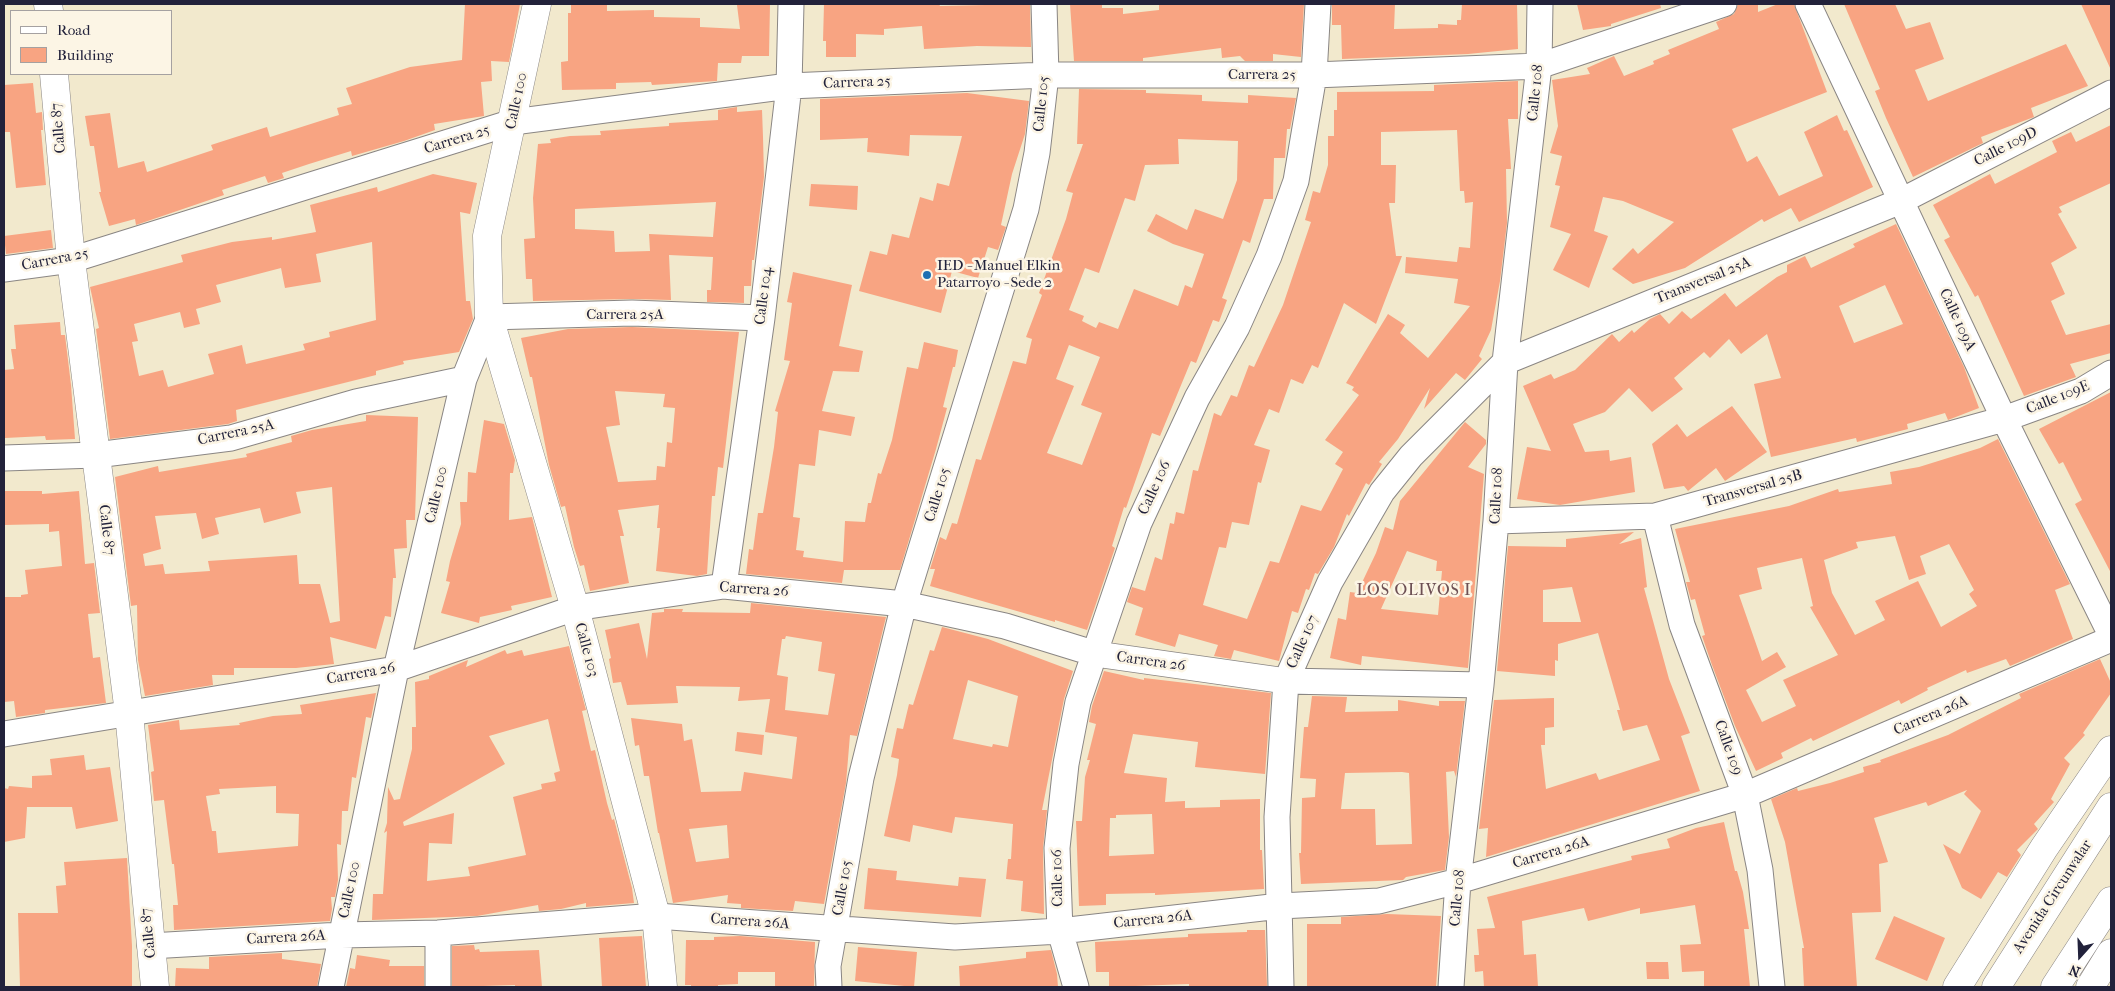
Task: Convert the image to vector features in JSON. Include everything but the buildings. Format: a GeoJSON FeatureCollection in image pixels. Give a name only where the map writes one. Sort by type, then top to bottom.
{"type":"FeatureCollection","features":[{"type":"Feature","properties":{"kind":"main road","name":"Calle 100"},"geometry":{"type":"LineString","coordinates":[[489,317],[487,236],[537,4]]}},
{"type":"Feature","properties":{"kind":"main road","name":"Calle 87"},"geometry":{"type":"LineString","coordinates":[[54,75],[72,260],[129,713],[155,987]]}},
{"type":"Feature","properties":{"kind":"main road","name":"Calle 103"},"geometry":{"type":"LineString","coordinates":[[489,317],[575,608],[656,916],[663,987]]}},
{"type":"Feature","properties":{"kind":"main road"},"geometry":{"type":"LineString","coordinates":[[1957,987],[2044,848],[2111,750]]}},
{"type":"Feature","properties":{"kind":"main road","name":"Avenida Circunvalar"},"geometry":{"type":"LineString","coordinates":[[1996,987],[2111,807]]}},
{"type":"Feature","properties":{"kind":"main road"},"geometry":{"type":"LineString","coordinates":[[2055,987],[2111,901]]}},
{"type":"Feature","properties":{"kind":"main road"},"geometry":{"type":"LineString","coordinates":[[2090,987],[2111,953]]}},
{"type":"Feature","properties":{"kind":"street","name":"Calle 104"},"geometry":{"type":"LineString","coordinates":[[724,586],[762,318],[789,86],[791,4]]}},
{"type":"Feature","properties":{"kind":"street","name":"Calle 105"},"geometry":{"type":"LineString","coordinates":[[829,987],[828,966],[861,778],[904,604],[1026,209],[1037,153],[1046,75],[1044,4]]}},
{"type":"Feature","properties":{"kind":"street","name":"Calle 106"},"geometry":{"type":"LineString","coordinates":[[1076,987],[1060,931],[1057,848],[1066,764],[1078,702],[1096,654],[1139,523],[1197,398],[1237,327],[1269,256],[1296,182],[1314,75],[1318,4]]}},
{"type":"Feature","properties":{"kind":"street","name":"Calle 108"},"geometry":{"type":"LineString","coordinates":[[1451,987],[1458,881],[1482,684],[1496,521],[1505,362],[1539,66],[1540,4]]}},
{"type":"Feature","properties":{"kind":"street","name":"Carrera 25"},"geometry":{"type":"LineString","coordinates":[[4,269],[72,260],[513,122],[789,86],[1046,75],[1314,75],[1539,66],[1724,4]]}},
{"type":"Feature","properties":{"kind":"street","name":"Calle 109A"},"geometry":{"type":"LineString","coordinates":[[1808,4],[2004,419],[2111,635]]}},
{"type":"Feature","properties":{"kind":"street","name":"Calle 109D"},"geometry":{"type":"LineString","coordinates":[[1901,200],[2111,93]]}},
{"type":"Feature","properties":{"kind":"street","name":"Transversal 25A"},"geometry":{"type":"LineString","coordinates":[[1505,362],[1901,200]]}},
{"type":"Feature","properties":{"kind":"street","name":"Carrera 25A"},"geometry":{"type":"LineString","coordinates":[[489,317],[632,313],[762,318]]}},
{"type":"Feature","properties":{"kind":"street","name":"Calle 100"},"geometry":{"type":"LineString","coordinates":[[331,987],[396,669],[464,379],[489,317]]}},
{"type":"Feature","properties":{"kind":"street","name":"Calle 107"},"geometry":{"type":"LineString","coordinates":[[1281,987],[1277,817],[1286,681],[1330,582],[1382,492],[1411,456],[1505,362]]}},
{"type":"Feature","properties":{"kind":"street","name":"Calle 109E"},"geometry":{"type":"LineString","coordinates":[[2004,419],[2081,392],[2111,374]]}},
{"type":"Feature","properties":{"kind":"street","name":"Carrera 25A"},"geometry":{"type":"LineString","coordinates":[[4,458],[96,455],[230,438],[356,402],[464,379]]}},
{"type":"Feature","properties":{"kind":"street","name":"Transversal 25B"},"geometry":{"type":"LineString","coordinates":[[1496,521],[1655,516],[2004,419]]}},
{"type":"Feature","properties":{"kind":"street","name":"Calle 109"},"geometry":{"type":"LineString","coordinates":[[1655,516],[1682,625],[1745,795],[1760,870],[1772,987]]}},
{"type":"Feature","properties":{"kind":"street","name":"Carrera 26"},"geometry":{"type":"LineString","coordinates":[[4,734],[396,669],[575,608],[724,586],[904,604],[1005,626],[1096,654],[1286,681],[1482,684]]}},
{"type":"Feature","properties":{"kind":"street","name":"Carrera 26A"},"geometry":{"type":"LineString","coordinates":[[150,946],[341,935],[438,933],[656,916],[955,936],[1060,931],[1280,906],[1380,901],[1458,881],[1745,795],[2111,639]]}},
{"type":"Feature","properties":{"kind":"street"},"geometry":{"type":"LineString","coordinates":[[438,933],[438,987]]}},
{"type":"Feature","properties":{"kind":"place","name":"IED - Manuel Elkin Patarroyo - Sede 2"},"geometry":{"type":"Point","coordinates":[927,275]}},
{"type":"Feature","properties":{"kind":"district","name":"LOS OLIVOS I"},"geometry":{"type":"Point","coordinates":[1414,591]}}]}
